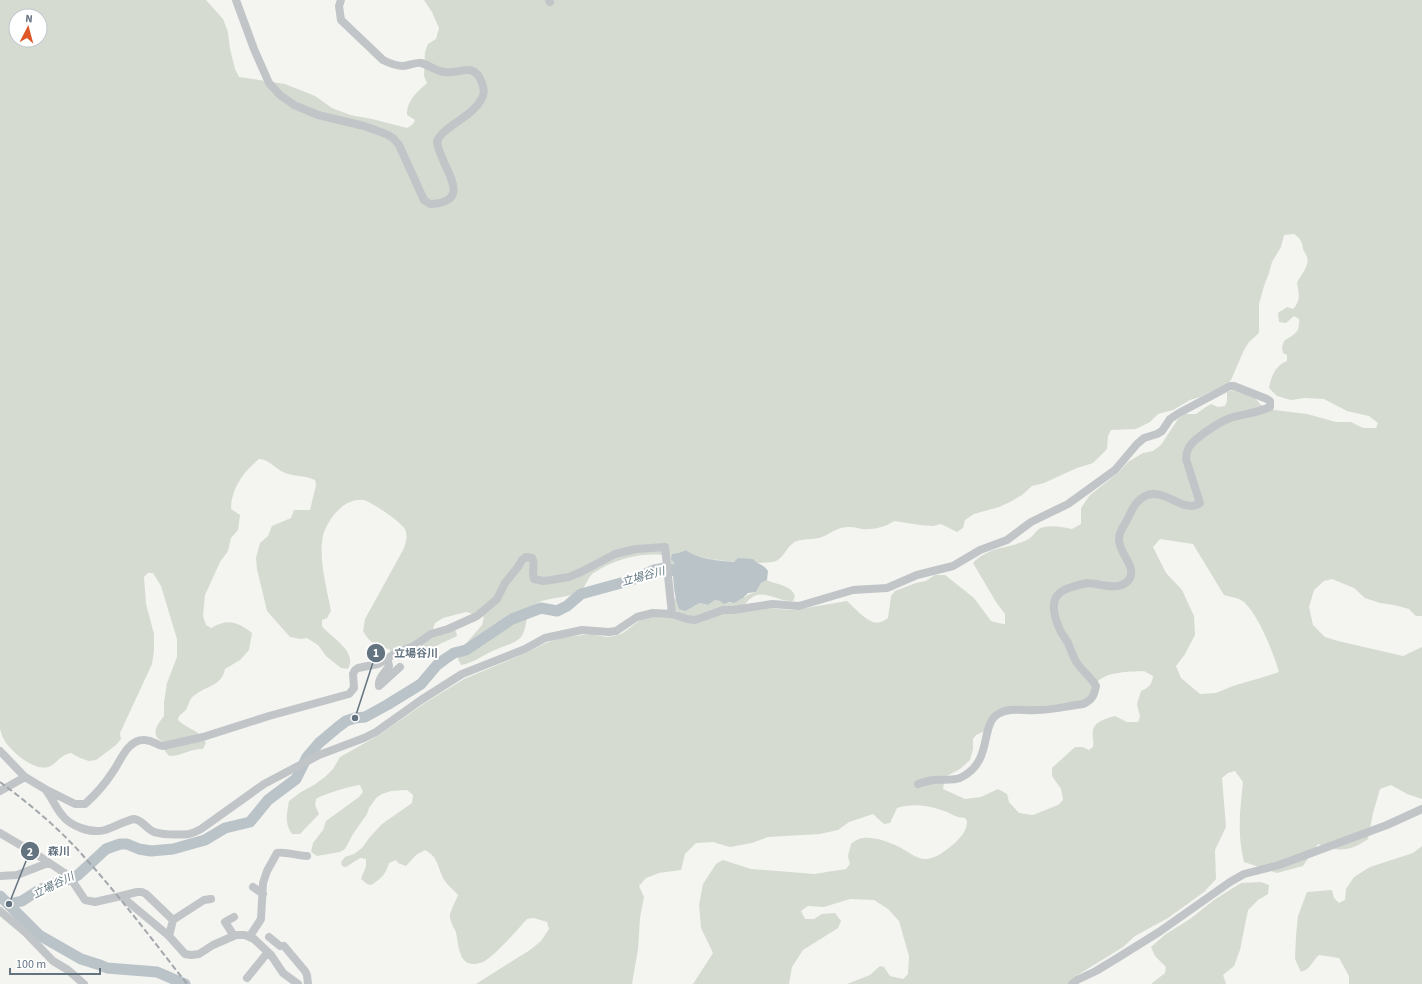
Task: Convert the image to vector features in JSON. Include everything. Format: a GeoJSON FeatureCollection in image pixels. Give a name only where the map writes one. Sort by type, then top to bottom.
{"type":"FeatureCollection","features":[{"type":"Feature","properties":{"kind":"street"},"geometry":{"type":"LineString","coordinates":[[236,0],[248,34],[269,83],[280,95],[294,105],[318,115],[364,126],[393,138],[399,145],[424,200],[430,204],[441,204],[449,200],[453,192],[454,184],[450,172],[442,159],[436,141],[444,132],[465,116],[483,98],[484,89],[480,78],[470,69],[459,70],[452,73],[442,72],[422,63],[403,66],[383,60],[341,20],[339,6],[340,0]]}},
{"type":"Feature","properties":{"kind":"street"},"geometry":{"type":"LineString","coordinates":[[44,789],[51,797],[63,817],[84,829],[103,830],[134,819],[139,820],[153,832],[184,834],[195,832],[264,784],[319,754],[364,738],[376,732],[421,700],[462,674],[525,649],[545,638],[582,630],[609,632],[616,631],[637,617],[653,612],[672,614],[695,620],[723,610],[733,610],[772,604],[799,606],[853,590],[887,588],[917,575],[953,566],[980,550],[1007,540],[1031,522],[1068,504],[1115,470],[1144,438],[1162,431],[1170,419],[1193,404],[1230,386],[1234,386],[1267,399],[1270,402],[1270,407],[1262,411],[1230,418],[1200,437],[1190,446],[1186,459],[1200,503],[1197,505],[1188,505],[1176,502],[1160,494],[1154,494],[1141,498],[1131,509],[1128,519],[1120,531],[1118,538],[1119,546],[1130,565],[1131,573],[1126,583],[1105,586],[1085,583],[1061,591],[1054,601],[1053,607],[1060,631],[1068,642],[1073,657],[1096,686],[1094,695],[1089,701],[1083,704],[1036,711],[1026,710],[1003,712],[995,716],[991,723],[979,763],[973,770],[959,778],[931,780],[918,784]]}},
{"type":"Feature","properties":{"kind":"street"},"geometry":{"type":"LineString","coordinates":[[0,751],[25,777],[44,789],[75,804],[85,804],[113,773],[126,750],[139,741],[153,741],[159,746],[163,746],[203,737],[269,716],[348,694],[354,688],[353,674],[358,668],[378,664],[394,654],[414,646],[431,634],[448,629],[477,616],[497,598],[505,583],[522,560],[526,557],[532,558],[534,561],[532,574],[534,579],[543,581],[581,572],[615,554],[636,549],[665,547],[672,614]]}},
{"type":"Feature","properties":{"kind":"street"},"geometry":{"type":"LineString","coordinates":[[386,660],[388,660],[389,666],[381,677],[379,686],[400,667]]}},
{"type":"Feature","properties":{"kind":"street"},"geometry":{"type":"LineString","coordinates":[[0,791],[25,777]]}},
{"type":"Feature","properties":{"kind":"street"},"geometry":{"type":"LineString","coordinates":[[1072,984],[1152,936],[1244,874],[1279,865],[1387,825],[1422,808]]}},
{"type":"Feature","properties":{"kind":"street"},"geometry":{"type":"LineString","coordinates":[[0,833],[69,876],[84,900],[95,902],[142,892],[173,920]]}},
{"type":"Feature","properties":{"kind":"street"},"geometry":{"type":"LineString","coordinates":[[250,936],[261,919],[265,877],[277,853],[282,852],[307,856]]}},
{"type":"Feature","properties":{"kind":"street"},"geometry":{"type":"LineString","coordinates":[[0,876],[17,875],[48,863]]}},
{"type":"Feature","properties":{"kind":"street"},"geometry":{"type":"LineString","coordinates":[[253,886],[263,894]]}},
{"type":"Feature","properties":{"kind":"street"},"geometry":{"type":"LineString","coordinates":[[121,896],[169,936],[185,954],[198,954],[213,945],[240,934],[250,936],[269,953],[283,973],[298,984]]}},
{"type":"Feature","properties":{"kind":"street"},"geometry":{"type":"LineString","coordinates":[[169,936],[173,920],[204,900],[211,899]]}},
{"type":"Feature","properties":{"kind":"street"},"geometry":{"type":"LineString","coordinates":[[0,911],[25,932],[47,955],[84,984]]}},
{"type":"Feature","properties":{"kind":"street"},"geometry":{"type":"LineString","coordinates":[[234,917],[225,922],[234,936]]}},
{"type":"Feature","properties":{"kind":"street"},"geometry":{"type":"LineString","coordinates":[[269,937],[285,946],[305,971],[308,984]]}},
{"type":"Feature","properties":{"kind":"street"},"geometry":{"type":"LineString","coordinates":[[247,978],[269,953],[285,946]]}},
{"type":"Feature","properties":{"kind":"shaded area"},"geometry":{"type":"Polygon","coordinates":[[[0,0],[206,0],[223,19],[228,32],[235,69],[239,77],[285,84],[315,96],[332,108],[350,115],[407,128],[413,124],[415,120],[407,115],[409,105],[413,97],[427,83],[424,76],[425,52],[428,44],[436,39],[439,28],[432,12],[424,0],[1422,0],[1422,616],[1416,616],[1409,609],[1380,603],[1365,598],[1354,588],[1332,579],[1324,581],[1314,590],[1309,607],[1313,625],[1325,637],[1403,656],[1422,647],[1422,799],[1407,794],[1391,785],[1380,789],[1373,813],[1368,839],[1361,843],[1344,849],[1332,848],[1318,844],[1303,866],[1277,873],[1244,862],[1240,841],[1240,812],[1243,782],[1235,771],[1228,773],[1222,778],[1226,827],[1215,850],[1216,879],[1204,892],[1168,918],[1135,936],[1123,947],[1076,976],[1078,984],[847,984],[870,975],[880,966],[884,967],[890,976],[903,979],[908,974],[909,956],[899,921],[888,909],[874,900],[850,899],[824,907],[808,906],[801,911],[805,919],[814,919],[822,914],[835,913],[841,921],[838,928],[803,950],[792,967],[789,984],[693,984],[713,953],[701,928],[699,905],[703,884],[716,864],[723,860],[751,869],[814,874],[846,869],[850,864],[848,856],[851,844],[858,839],[878,839],[889,842],[919,858],[927,859],[948,849],[965,831],[967,821],[965,818],[933,807],[920,805],[902,806],[897,808],[890,823],[884,824],[873,814],[849,822],[838,830],[820,834],[768,837],[752,843],[730,847],[713,842],[696,843],[685,854],[681,870],[659,873],[646,878],[639,886],[644,897],[632,984],[476,984],[530,950],[541,941],[549,929],[547,922],[534,918],[527,919],[488,959],[475,964],[469,963],[465,961],[462,956],[456,932],[450,918],[458,895],[442,877],[436,860],[430,853],[425,850],[416,855],[406,866],[398,863],[396,860],[389,863],[383,876],[371,885],[367,884],[361,879],[366,866],[366,859],[360,858],[346,867],[342,866],[341,862],[345,857],[354,854],[362,848],[382,824],[412,803],[413,795],[407,790],[391,791],[376,798],[345,849],[340,852],[317,856],[311,852],[313,843],[323,830],[326,821],[359,797],[363,792],[360,785],[337,790],[316,799],[315,805],[319,814],[300,834],[292,834],[289,830],[287,822],[289,801],[325,777],[333,769],[340,757],[379,735],[425,703],[464,679],[546,643],[561,638],[590,634],[606,637],[615,636],[623,633],[643,618],[654,614],[674,616],[673,598],[677,599],[677,603],[695,606],[700,603],[708,605],[715,600],[733,603],[756,592],[761,583],[767,580],[787,587],[795,596],[793,601],[786,601],[767,595],[761,595],[750,599],[744,606],[791,610],[847,601],[867,619],[877,623],[888,618],[891,596],[895,591],[926,581],[935,575],[945,575],[974,598],[991,621],[1005,624],[1005,614],[996,602],[973,563],[992,551],[1027,540],[1041,528],[1054,526],[1072,529],[1081,524],[1081,508],[1090,495],[1118,473],[1128,462],[1143,453],[1153,451],[1161,445],[1178,419],[1185,414],[1196,414],[1211,404],[1218,407],[1225,406],[1227,401],[1227,392],[1234,390],[1255,398],[1261,405],[1274,410],[1307,414],[1336,422],[1351,422],[1363,428],[1376,428],[1378,423],[1369,416],[1347,411],[1324,399],[1305,398],[1291,400],[1277,396],[1269,388],[1271,379],[1277,368],[1287,361],[1287,355],[1283,353],[1282,347],[1284,341],[1296,333],[1299,324],[1299,319],[1294,316],[1286,323],[1279,322],[1278,313],[1287,307],[1293,309],[1296,306],[1299,297],[1297,283],[1308,260],[1299,238],[1294,234],[1284,235],[1281,247],[1272,262],[1259,304],[1259,333],[1249,342],[1244,350],[1231,380],[1228,383],[1200,397],[1190,400],[1173,410],[1158,414],[1150,422],[1136,429],[1111,430],[1108,436],[1107,449],[1093,463],[1077,468],[1044,483],[1032,486],[1022,495],[999,507],[974,514],[965,520],[963,528],[957,532],[941,524],[933,526],[894,521],[887,525],[875,528],[862,529],[844,527],[819,538],[795,542],[778,560],[759,563],[707,558],[691,554],[686,550],[680,553],[675,560],[671,580],[662,555],[637,556],[622,560],[607,565],[593,573],[582,589],[577,593],[535,604],[529,611],[523,635],[520,638],[466,664],[461,665],[458,659],[463,647],[482,625],[484,617],[466,612],[443,618],[435,623],[433,629],[437,634],[453,630],[456,631],[457,636],[437,646],[427,658],[407,658],[398,660],[389,649],[377,645],[365,635],[363,631],[365,619],[403,550],[406,542],[406,532],[403,526],[393,517],[363,500],[356,500],[348,503],[335,513],[326,527],[322,542],[323,568],[331,611],[327,618],[322,620],[322,626],[347,651],[350,662],[348,669],[341,668],[326,656],[318,645],[307,638],[301,639],[290,637],[267,611],[257,569],[256,558],[260,543],[268,536],[272,526],[291,518],[294,510],[310,510],[316,485],[315,480],[285,473],[268,462],[259,459],[243,475],[233,495],[231,509],[240,515],[238,530],[231,538],[228,551],[220,562],[205,595],[203,616],[206,625],[211,628],[228,622],[237,624],[247,629],[252,633],[249,650],[240,660],[225,669],[223,675],[217,682],[193,696],[185,711],[178,718],[178,720],[182,723],[200,734],[206,743],[203,749],[169,756],[165,751],[164,742],[159,740],[156,734],[157,727],[164,716],[167,683],[177,657],[177,639],[161,586],[153,573],[148,573],[144,577],[146,604],[154,634],[152,664],[120,733],[121,739],[116,745],[96,760],[89,761],[71,753],[63,756],[51,766],[42,767],[36,766],[22,759],[11,749],[3,738],[0,729],[0,0]],[[1160,539],[1153,547],[1166,573],[1182,590],[1194,616],[1195,635],[1185,654],[1176,666],[1181,678],[1200,694],[1216,693],[1233,686],[1279,672],[1260,625],[1250,608],[1242,601],[1224,595],[1193,544],[1160,539]],[[1144,671],[1125,672],[1106,676],[1096,683],[1083,701],[996,712],[985,731],[976,735],[973,739],[973,749],[970,760],[960,769],[945,777],[943,789],[965,799],[981,797],[998,789],[1007,794],[1009,802],[1019,813],[1033,815],[1058,805],[1063,800],[1061,789],[1052,776],[1052,768],[1075,747],[1083,747],[1089,750],[1093,747],[1094,727],[1102,720],[1115,716],[1127,722],[1138,722],[1140,717],[1137,704],[1141,691],[1149,686],[1152,682],[1153,676],[1144,671]]]}},
{"type":"Feature","properties":{"kind":"shaded area"},"geometry":{"type":"Polygon","coordinates":[[[686,550],[696,556],[716,560],[734,562],[738,558],[753,559],[764,566],[768,571],[767,580],[761,583],[756,592],[748,593],[734,603],[729,602],[724,604],[715,600],[708,605],[700,603],[685,611],[679,609],[674,586],[674,562],[671,560],[672,554],[686,550]]]}},
{"type":"Feature","properties":{"kind":"shaded area"},"geometry":{"type":"Polygon","coordinates":[[[1422,846],[1422,984],[1349,984],[1349,976],[1339,958],[1319,955],[1309,967],[1301,972],[1295,959],[1296,936],[1298,916],[1307,892],[1332,890],[1334,898],[1339,903],[1345,900],[1346,889],[1354,877],[1370,867],[1413,853],[1422,846]]]}},
{"type":"Feature","properties":{"kind":"shaded area"},"geometry":{"type":"Polygon","coordinates":[[[1261,882],[1269,885],[1268,894],[1258,900],[1248,910],[1240,950],[1234,966],[1223,975],[1226,984],[1151,984],[1165,973],[1166,967],[1155,956],[1151,947],[1166,934],[1241,883],[1261,882]]]}},
{"type":"Feature","properties":{"kind":"waterway","name":"立場谷川"},"geometry":{"type":"LineString","coordinates":[[9,904],[22,901],[39,890],[58,882],[71,879],[78,875],[106,849],[120,844],[127,844],[139,849],[151,851],[173,849],[205,840],[225,828],[250,822],[268,800],[296,779],[307,757],[319,743],[338,727],[346,721],[365,717],[421,684],[437,665],[445,659],[454,653],[466,650],[512,619],[541,608],[557,611],[567,606],[581,594],[632,580],[654,570],[666,568],[687,575]]}},
{"type":"Feature","properties":{"kind":"waterway"},"geometry":{"type":"LineString","coordinates":[[0,896],[39,935],[81,959],[107,968],[157,972],[185,984]]}},
{"type":"Feature","properties":{"kind":"railway"},"geometry":{"type":"LineString","coordinates":[[0,782],[45,818],[76,848],[125,905],[187,984]]}},
{"type":"Feature","properties":{"kind":"place","name":"立場谷川"},"geometry":{"type":"Point","coordinates":[355,718]}},
{"type":"Feature","properties":{"kind":"place","name":"森川"},"geometry":{"type":"Point","coordinates":[9,904]}}]}
